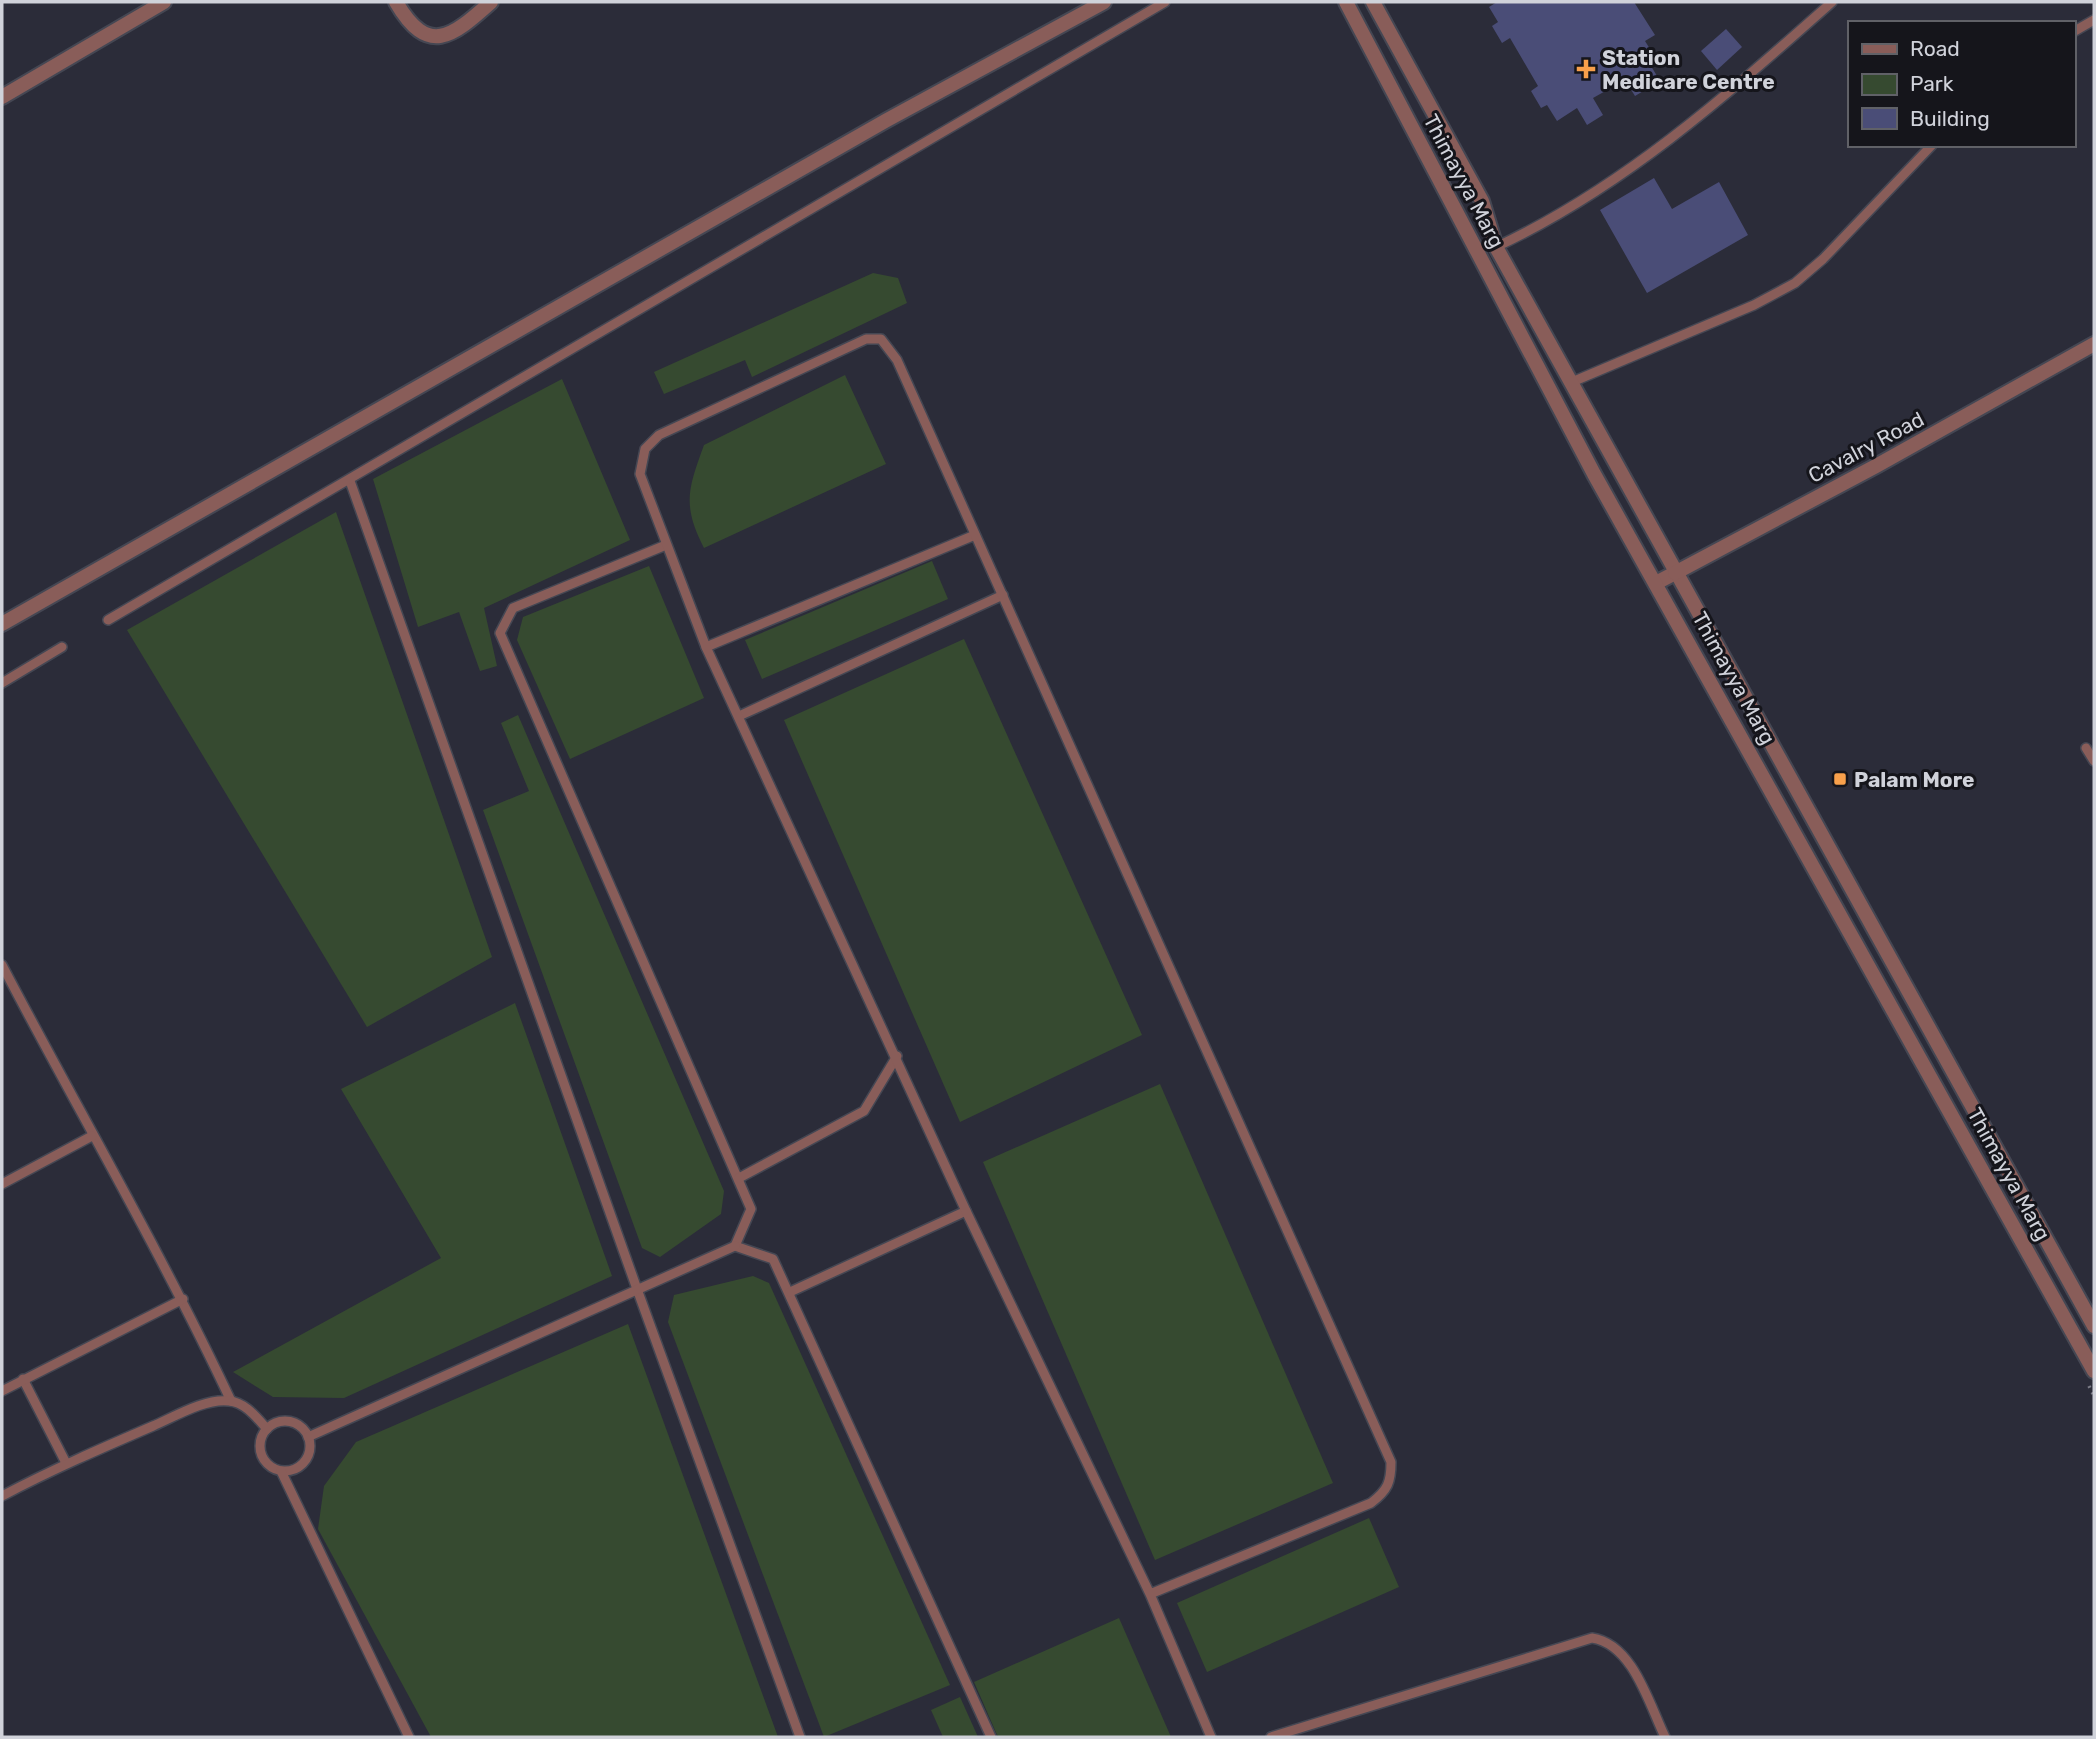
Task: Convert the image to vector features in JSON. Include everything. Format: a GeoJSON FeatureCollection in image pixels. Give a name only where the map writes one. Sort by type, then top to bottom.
{"type":"FeatureCollection","features":[{"type":"Feature","properties":{"kind":"street"},"geometry":{"type":"LineString","coordinates":[[2,97],[164,2]]}},
{"type":"Feature","properties":{"kind":"street"},"geometry":{"type":"LineString","coordinates":[[396,2],[408,23],[419,33],[432,36],[447,34],[463,26],[491,2]]}},
{"type":"Feature","properties":{"kind":"street"},"geometry":{"type":"LineString","coordinates":[[2,624],[864,133],[1104,2]]}},
{"type":"Feature","properties":{"kind":"street","name":"Thimayya Marg"},"geometry":{"type":"LineString","coordinates":[[1346,2],[1594,474],[2094,1371]]}},
{"type":"Feature","properties":{"kind":"street","name":"Thimayya Marg"},"geometry":{"type":"LineString","coordinates":[[1373,2],[1482,201],[1496,247],[2094,1326]]}},
{"type":"Feature","properties":{"kind":"street","name":"Cavalry Road"},"geometry":{"type":"LineString","coordinates":[[1656,583],[1876,466],[2094,344]]}},
{"type":"Feature","properties":{"kind":"street"},"geometry":{"type":"LineString","coordinates":[[1594,474],[1615,461]]}},
{"type":"Feature","properties":{"kind":"lane"},"geometry":{"type":"LineString","coordinates":[[108,620],[350,481],[1165,2]]}},
{"type":"Feature","properties":{"kind":"lane"},"geometry":{"type":"LineString","coordinates":[[1496,247],[1568,209],[1662,148],[1697,121],[1832,2]]}},
{"type":"Feature","properties":{"kind":"lane"},"geometry":{"type":"LineString","coordinates":[[2075,31],[2094,20]]}},
{"type":"Feature","properties":{"kind":"lane"},"geometry":{"type":"LineString","coordinates":[[1572,382],[1787,289],[1824,260],[1929,147]]}},
{"type":"Feature","properties":{"kind":"lane"},"geometry":{"type":"LineString","coordinates":[[1150,1594],[1371,1503],[1386,1492],[1391,1480],[1391,1462],[890,347],[881,339],[866,339],[660,435],[645,449],[640,474],[706,647],[897,1056],[966,1211],[1150,1594],[1211,1737]]}},
{"type":"Feature","properties":{"kind":"lane"},"geometry":{"type":"LineString","coordinates":[[350,481],[637,1289],[800,1737]]}},
{"type":"Feature","properties":{"kind":"lane"},"geometry":{"type":"LineString","coordinates":[[706,647],[975,535]]}},
{"type":"Feature","properties":{"kind":"lane"},"geometry":{"type":"LineString","coordinates":[[666,545],[513,608],[500,633],[751,1209],[735,1246]]}},
{"type":"Feature","properties":{"kind":"lane"},"geometry":{"type":"LineString","coordinates":[[738,716],[1003,596]]}},
{"type":"Feature","properties":{"kind":"lane"},"geometry":{"type":"LineString","coordinates":[[2,683],[62,647]]}},
{"type":"Feature","properties":{"kind":"lane"},"geometry":{"type":"LineString","coordinates":[[2086,748],[2094,761]]}},
{"type":"Feature","properties":{"kind":"lane"},"geometry":{"type":"LineString","coordinates":[[2,965],[92,1136],[183,1299],[231,1401],[251,1413],[267,1429]]}},
{"type":"Feature","properties":{"kind":"lane"},"geometry":{"type":"LineString","coordinates":[[739,1178],[864,1111],[897,1056]]}},
{"type":"Feature","properties":{"kind":"lane"},"geometry":{"type":"LineString","coordinates":[[2,1184],[92,1136]]}},
{"type":"Feature","properties":{"kind":"lane"},"geometry":{"type":"LineString","coordinates":[[790,1292],[966,1211]]}},
{"type":"Feature","properties":{"kind":"lane"},"geometry":{"type":"LineString","coordinates":[[307,1437],[735,1246],[773,1259],[991,1737]]}},
{"type":"Feature","properties":{"kind":"lane"},"geometry":{"type":"LineString","coordinates":[[2,1391],[183,1299]]}},
{"type":"Feature","properties":{"kind":"lane"},"geometry":{"type":"LineString","coordinates":[[23,1379],[66,1463]]}},
{"type":"Feature","properties":{"kind":"lane"},"geometry":{"type":"LineString","coordinates":[[2,1496],[66,1463],[177,1416],[231,1401]]}},
{"type":"Feature","properties":{"kind":"lane"},"geometry":{"type":"LineString","coordinates":[[289,1422],[299,1426],[307,1437],[308,1453],[302,1463],[293,1470],[281,1471],[270,1466],[260,1451],[261,1440],[267,1429],[276,1423],[289,1422]]}},
{"type":"Feature","properties":{"kind":"lane"},"geometry":{"type":"LineString","coordinates":[[281,1471],[409,1737]]}},
{"type":"Feature","properties":{"kind":"lane"},"geometry":{"type":"LineString","coordinates":[[1271,1737],[1592,1638],[1608,1640],[1620,1651],[1665,1737]]}},
{"type":"Feature","properties":{"kind":"green space"},"geometry":{"type":"Polygon","coordinates":[[[873,273],[898,278],[907,303],[752,377],[745,360],[664,394],[654,372],[873,273]]]}},
{"type":"Feature","properties":{"kind":"green space"},"geometry":{"type":"Polygon","coordinates":[[[845,375],[886,464],[704,548],[692,520],[690,497],[694,474],[704,445],[845,375]]]}},
{"type":"Feature","properties":{"kind":"green space"},"geometry":{"type":"Polygon","coordinates":[[[562,379],[630,540],[484,608],[497,666],[480,671],[459,612],[418,627],[373,479],[562,379]]]}},
{"type":"Feature","properties":{"kind":"green space"},"geometry":{"type":"Polygon","coordinates":[[[336,512],[492,957],[367,1027],[127,630],[336,512]]]}},
{"type":"Feature","properties":{"kind":"green space"},"geometry":{"type":"Polygon","coordinates":[[[932,561],[948,599],[762,679],[745,640],[932,561]]]}},
{"type":"Feature","properties":{"kind":"green space"},"geometry":{"type":"Polygon","coordinates":[[[649,566],[704,698],[570,759],[517,640],[523,617],[649,566]]]}},
{"type":"Feature","properties":{"kind":"green space"},"geometry":{"type":"Polygon","coordinates":[[[964,639],[1142,1035],[960,1122],[784,720],[964,639]]]}},
{"type":"Feature","properties":{"kind":"green space"},"geometry":{"type":"Polygon","coordinates":[[[518,715],[724,1191],[721,1214],[660,1257],[642,1248],[483,810],[529,791],[501,723],[518,715]]]}},
{"type":"Feature","properties":{"kind":"green space"},"geometry":{"type":"Polygon","coordinates":[[[515,1003],[612,1276],[344,1398],[273,1397],[233,1372],[441,1258],[341,1089],[515,1003]]]}},
{"type":"Feature","properties":{"kind":"green space"},"geometry":{"type":"Polygon","coordinates":[[[1160,1084],[1333,1483],[1155,1560],[983,1162],[1160,1084]]]}},
{"type":"Feature","properties":{"kind":"green space"},"geometry":{"type":"Polygon","coordinates":[[[753,1276],[769,1283],[950,1685],[824,1737],[668,1322],[674,1295],[753,1276]]]}},
{"type":"Feature","properties":{"kind":"green space"},"geometry":{"type":"Polygon","coordinates":[[[628,1324],[778,1737],[431,1737],[318,1529],[324,1486],[356,1442],[628,1324]]]}},
{"type":"Feature","properties":{"kind":"green space"},"geometry":{"type":"Polygon","coordinates":[[[1369,1518],[1399,1587],[1207,1672],[1177,1603],[1369,1518]]]}},
{"type":"Feature","properties":{"kind":"green space"},"geometry":{"type":"Polygon","coordinates":[[[1119,1618],[1171,1737],[998,1737],[974,1682],[1119,1618]]]}},
{"type":"Feature","properties":{"kind":"green space"},"geometry":{"type":"Polygon","coordinates":[[[960,1697],[978,1737],[943,1737],[931,1710],[960,1697]]]}},
{"type":"Feature","properties":{"kind":"building"},"geometry":{"type":"Polygon","coordinates":[[[1497,2],[1634,2],[1655,35],[1645,41],[1655,57],[1648,61],[1660,81],[1635,96],[1625,80],[1593,98],[1603,115],[1587,125],[1577,108],[1557,121],[1547,105],[1541,108],[1531,91],[1538,86],[1510,38],[1502,43],[1492,26],[1498,22],[1489,7],[1497,2]]]}},
{"type":"Feature","properties":{"kind":"building"},"geometry":{"type":"Polygon","coordinates":[[[1726,29],[1742,47],[1717,70],[1701,51],[1726,29]]]}},
{"type":"Feature","properties":{"kind":"building"},"geometry":{"type":"Polygon","coordinates":[[[1654,178],[1672,209],[1719,182],[1748,235],[1647,293],[1600,210],[1654,178]]]}},
{"type":"Feature","properties":{"kind":"place","name":"Station Medicare Centre"},"geometry":{"type":"Point","coordinates":[1586,69]}},
{"type":"Feature","properties":{"kind":"place","name":"Palam More"},"geometry":{"type":"Point","coordinates":[1840,779]}}]}
